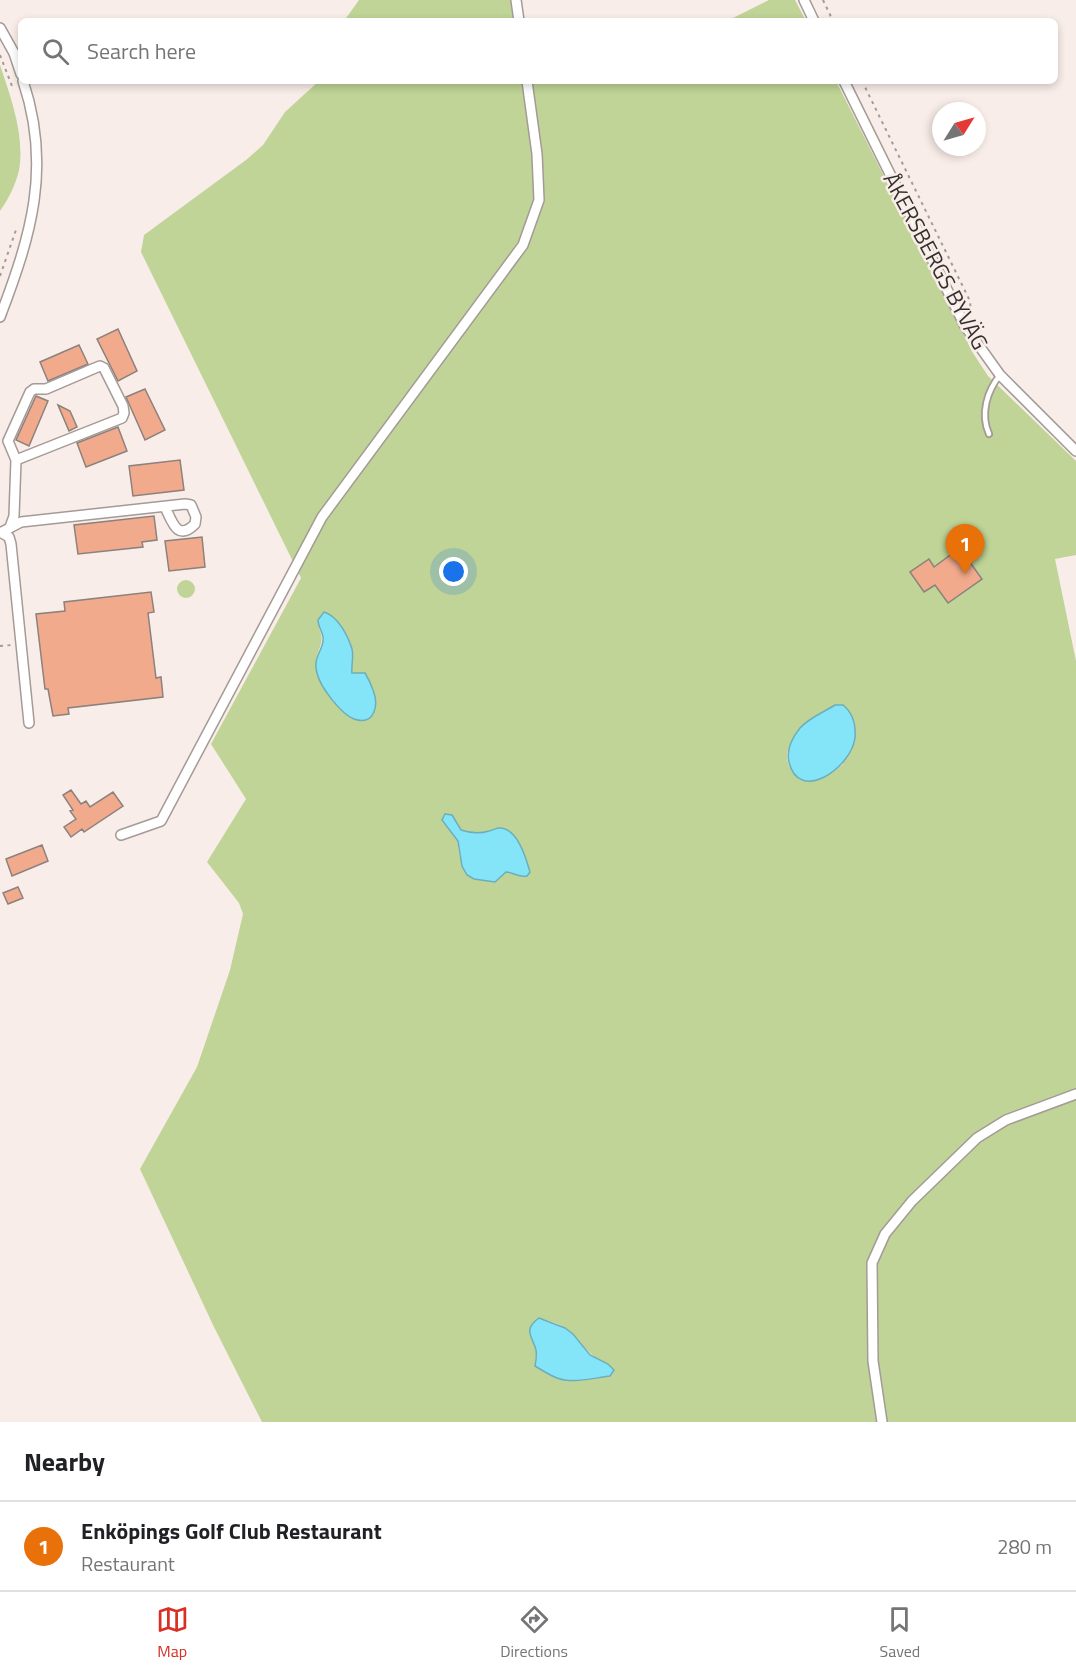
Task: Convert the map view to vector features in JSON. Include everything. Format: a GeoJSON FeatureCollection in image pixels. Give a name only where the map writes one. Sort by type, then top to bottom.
{"type":"FeatureCollection","features":[{"type":"Feature","properties":{"kind":"street"},"geometry":{"type":"LineString","coordinates":[[516,0],[519,18]]}},
{"type":"Feature","properties":{"kind":"street"},"geometry":{"type":"LineString","coordinates":[[804,0],[813,18]]}},
{"type":"Feature","properties":{"kind":"street"},"geometry":{"type":"LineString","coordinates":[[0,28],[18,65]]}},
{"type":"Feature","properties":{"kind":"street"},"geometry":{"type":"LineString","coordinates":[[0,317],[31,223],[36,191],[35,131],[24,84]]}},
{"type":"Feature","properties":{"kind":"street"},"geometry":{"type":"LineString","coordinates":[[121,835],[161,821],[322,517],[523,245],[539,200],[537,154],[527,84]]}},
{"type":"Feature","properties":{"kind":"street","name":"ÅKERSBERGS BYVÄG"},"geometry":{"type":"LineString","coordinates":[[845,84],[965,326],[1000,375],[1076,452]]}},
{"type":"Feature","properties":{"kind":"street"},"geometry":{"type":"LineString","coordinates":[[4,530],[14,516],[16,459],[8,441],[30,392],[34,388],[46,389],[95,368],[104,368],[123,406],[122,418],[16,459]]}},
{"type":"Feature","properties":{"kind":"street"},"geometry":{"type":"LineString","coordinates":[[4,530],[21,522],[165,507]]}},
{"type":"Feature","properties":{"kind":"street"},"geometry":{"type":"LineString","coordinates":[[4,530],[11,544],[30,723]]}},
{"type":"Feature","properties":{"kind":"street"},"geometry":{"type":"LineString","coordinates":[[882,1422],[873,1361],[872,1263],[885,1234],[912,1201],[978,1138],[1006,1120],[1076,1094]]}},
{"type":"Feature","properties":{"kind":"lane"},"geometry":{"type":"LineString","coordinates":[[989,434],[984,412],[992,386],[1000,375]]}},
{"type":"Feature","properties":{"kind":"path"},"geometry":{"type":"LineString","coordinates":[[823,0],[832,18]]}},
{"type":"Feature","properties":{"kind":"path"},"geometry":{"type":"LineString","coordinates":[[0,55],[14,91]]}},
{"type":"Feature","properties":{"kind":"path"},"geometry":{"type":"LineString","coordinates":[[863,84],[970,301],[971,317],[965,326]]}},
{"type":"Feature","properties":{"kind":"path"},"geometry":{"type":"LineString","coordinates":[[0,276],[20,219]]}},
{"type":"Feature","properties":{"kind":"green space"},"geometry":{"type":"Polygon","coordinates":[[[359,0],[512,0],[514,18],[346,18],[359,0]]]}},
{"type":"Feature","properties":{"kind":"green space"},"geometry":{"type":"Polygon","coordinates":[[[769,0],[795,0],[804,18],[733,18],[769,0]]]}},
{"type":"Feature","properties":{"kind":"green space"},"geometry":{"type":"Polygon","coordinates":[[[0,65],[15,113],[20,151],[16,182],[0,211],[0,65]]]}},
{"type":"Feature","properties":{"kind":"green space"},"geometry":{"type":"Polygon","coordinates":[[[316,84],[838,84],[973,353],[988,376],[1076,461],[1076,555],[1055,559],[1076,661],[1076,1422],[262,1422],[214,1327],[140,1169],[197,1067],[230,970],[243,914],[239,903],[207,862],[246,799],[211,744],[301,578],[141,252],[144,235],[263,145],[285,112],[316,84]],[[319,628],[322,637],[316,668],[318,676],[331,698],[343,711],[357,674],[352,673],[352,649],[342,629],[319,628]],[[819,715],[799,731],[789,746],[787,754],[792,770],[803,780],[824,777],[843,764],[819,715]],[[452,815],[442,820],[458,841],[459,853],[467,875],[474,879],[495,882],[506,872],[530,872],[525,856],[498,828],[484,832],[461,830],[452,815]],[[539,1318],[535,1366],[563,1380],[609,1376],[608,1364],[592,1355],[570,1331],[539,1318]]]}},
{"type":"Feature","properties":{"kind":"green space"},"geometry":{"type":"Polygon","coordinates":[[[182,580],[190,580],[195,585],[193,596],[182,598],[177,593],[177,585],[182,580]]]}},
{"type":"Feature","properties":{"kind":"water"},"geometry":{"type":"Polygon","coordinates":[[[324,612],[338,622],[348,638],[353,652],[352,673],[365,673],[375,696],[374,713],[367,720],[354,719],[343,712],[319,679],[316,662],[323,641],[318,620],[324,612]]]}},
{"type":"Feature","properties":{"kind":"water"},"geometry":{"type":"Polygon","coordinates":[[[835,705],[843,705],[853,720],[855,738],[851,749],[835,770],[813,781],[803,780],[795,774],[789,762],[790,744],[804,724],[835,705]]]}},
{"type":"Feature","properties":{"kind":"water"},"geometry":{"type":"Polygon","coordinates":[[[445,814],[452,815],[464,831],[482,833],[498,828],[510,832],[520,844],[530,872],[527,876],[519,876],[506,872],[495,882],[474,879],[467,875],[462,866],[458,841],[442,820],[445,814]]]}},
{"type":"Feature","properties":{"kind":"water"},"geometry":{"type":"Polygon","coordinates":[[[539,1318],[565,1328],[573,1334],[590,1355],[608,1364],[614,1370],[610,1376],[563,1380],[535,1366],[536,1350],[530,1330],[539,1318]]]}},
{"type":"Feature","properties":{"kind":"building"},"geometry":{"type":"Polygon","coordinates":[[[118,329],[137,371],[118,381],[97,339],[118,329]]]}},
{"type":"Feature","properties":{"kind":"building"},"geometry":{"type":"Polygon","coordinates":[[[79,345],[88,364],[48,381],[40,362],[79,345]]]}},
{"type":"Feature","properties":{"kind":"building"},"geometry":{"type":"Polygon","coordinates":[[[145,389],[165,430],[145,440],[126,397],[145,389]]]}},
{"type":"Feature","properties":{"kind":"building"},"geometry":{"type":"Polygon","coordinates":[[[36,396],[48,401],[29,446],[16,440],[36,396]]]}},
{"type":"Feature","properties":{"kind":"building"},"geometry":{"type":"Polygon","coordinates":[[[58,405],[70,411],[77,427],[69,431],[58,405]]]}},
{"type":"Feature","properties":{"kind":"building"},"geometry":{"type":"Polygon","coordinates":[[[118,427],[127,451],[86,467],[77,443],[118,427]]]}},
{"type":"Feature","properties":{"kind":"building"},"geometry":{"type":"Polygon","coordinates":[[[180,460],[184,490],[133,496],[129,466],[180,460]]]}},
{"type":"Feature","properties":{"kind":"building"},"geometry":{"type":"Polygon","coordinates":[[[154,516],[157,540],[142,542],[143,547],[78,554],[74,525],[154,516]]]}},
{"type":"Feature","properties":{"kind":"building"},"geometry":{"type":"Polygon","coordinates":[[[202,537],[205,567],[169,571],[165,541],[202,537]]]}},
{"type":"Feature","properties":{"kind":"building"},"geometry":{"type":"Polygon","coordinates":[[[953,553],[962,565],[969,561],[982,579],[948,603],[935,585],[924,592],[910,572],[929,559],[934,567],[953,553]]]}},
{"type":"Feature","properties":{"kind":"building"},"geometry":{"type":"Polygon","coordinates":[[[151,592],[154,612],[148,613],[156,678],[161,677],[163,697],[68,708],[69,714],[53,716],[48,689],[45,689],[36,614],[65,611],[64,602],[151,592]]]}},
{"type":"Feature","properties":{"kind":"building"},"geometry":{"type":"Polygon","coordinates":[[[71,790],[81,804],[86,801],[90,807],[113,792],[123,806],[84,832],[82,829],[71,837],[64,827],[76,819],[63,795],[71,790]]]}},
{"type":"Feature","properties":{"kind":"building"},"geometry":{"type":"Polygon","coordinates":[[[42,845],[48,861],[12,876],[6,859],[42,845]]]}},
{"type":"Feature","properties":{"kind":"building"},"geometry":{"type":"Polygon","coordinates":[[[18,887],[23,898],[8,904],[3,893],[18,887]]]}},
{"type":"Feature","properties":{"kind":"place","name":"Enköpings Golf Club Restaurant"},"geometry":{"type":"Point","coordinates":[965,574]}}]}
